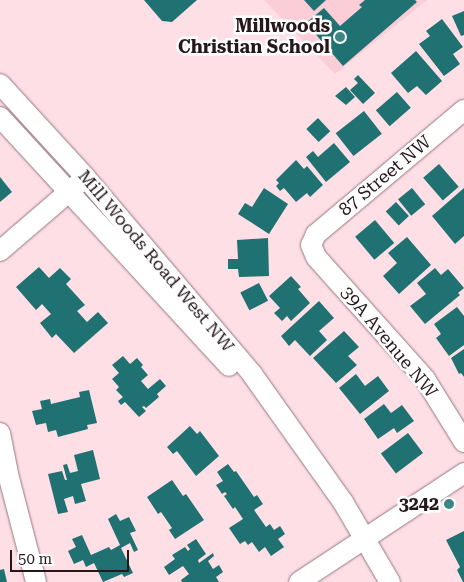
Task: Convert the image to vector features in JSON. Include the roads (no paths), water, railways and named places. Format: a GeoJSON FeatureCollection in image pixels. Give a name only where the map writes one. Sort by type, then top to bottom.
{"type":"FeatureCollection","features":[{"type":"Feature","properties":{"kind":"street","name":"Mill Woods Road West NW"},"geometry":{"type":"LineString","coordinates":[[0,84],[86,178],[252,374],[304,446],[366,538],[390,582]]}},
{"type":"Feature","properties":{"kind":"street","name":"Mill Woods Road West NW"},"geometry":{"type":"LineString","coordinates":[[0,117],[304,446]]}},
{"type":"Feature","properties":{"kind":"street","name":"87 Street NW"},"geometry":{"type":"LineString","coordinates":[[311,245],[316,234],[460,121]]}},
{"type":"Feature","properties":{"kind":"street"},"geometry":{"type":"LineString","coordinates":[[0,252],[86,178]]}},
{"type":"Feature","properties":{"kind":"street","name":"39A Avenue NW"},"geometry":{"type":"LineString","coordinates":[[311,245],[316,257],[425,380],[464,442]]}},
{"type":"Feature","properties":{"kind":"street"},"geometry":{"type":"LineString","coordinates":[[0,433],[5,480],[36,582]]}},
{"type":"Feature","properties":{"kind":"street"},"geometry":{"type":"LineString","coordinates":[[299,582],[464,473]]}},
{"type":"Feature","properties":{"kind":"place","name":"Millwoods Christian School"},"geometry":{"type":"Point","coordinates":[340,37]}},
{"type":"Feature","properties":{"kind":"place","name":"3242"},"geometry":{"type":"Point","coordinates":[449,504]}}]}
